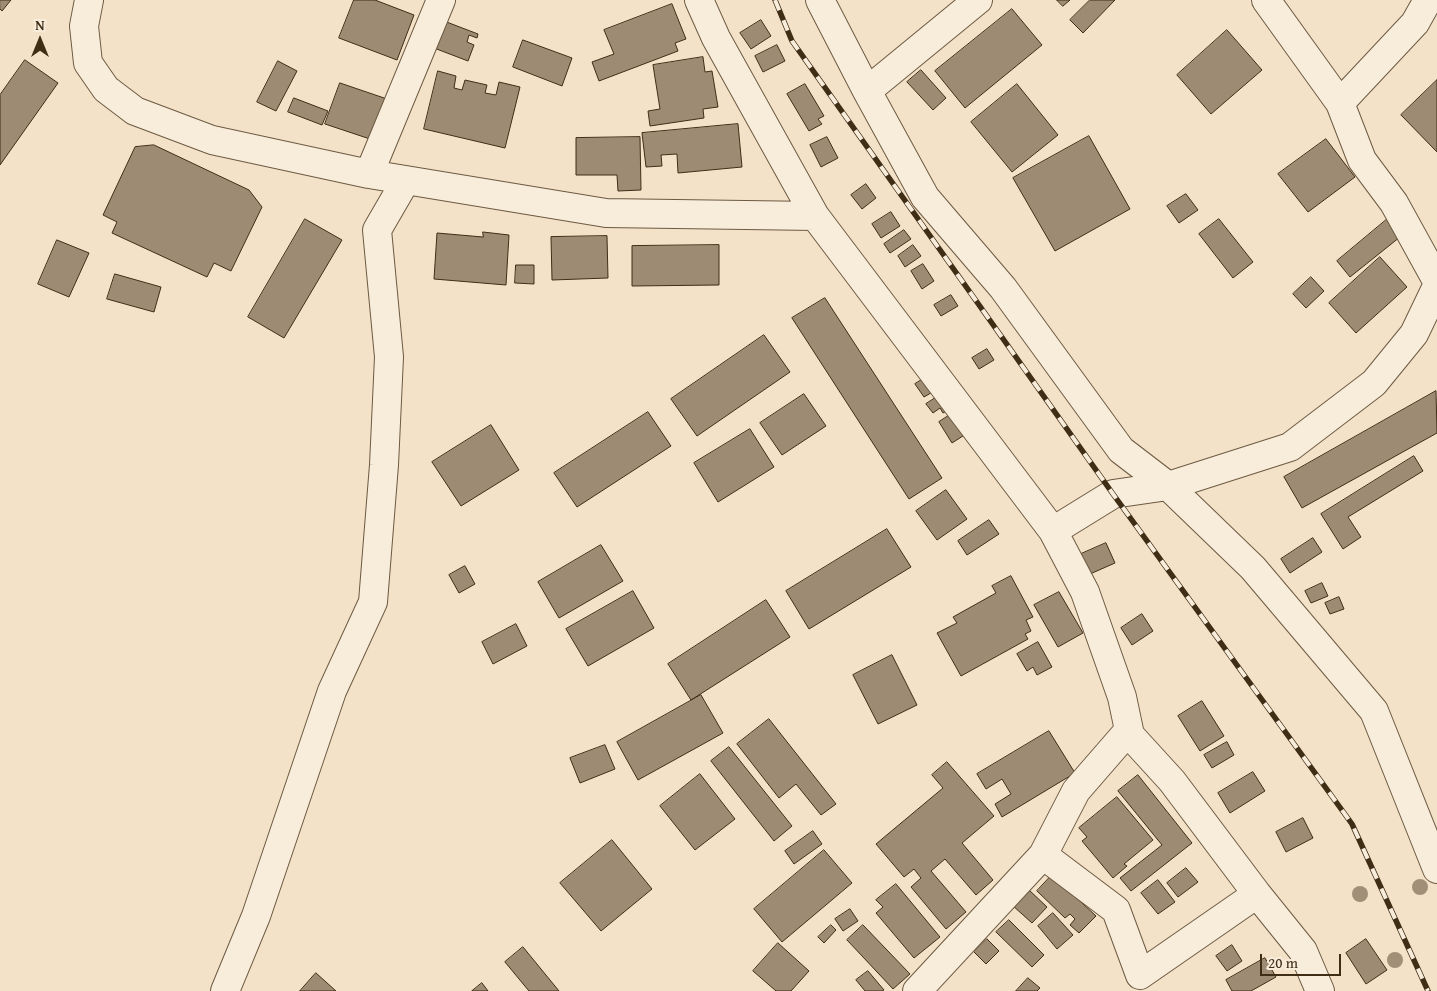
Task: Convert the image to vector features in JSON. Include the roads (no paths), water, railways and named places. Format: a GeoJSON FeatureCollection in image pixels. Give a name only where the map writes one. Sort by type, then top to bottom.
{"type":"FeatureCollection","features":[{"type":"Feature","properties":{"kind":"street"},"geometry":{"type":"LineString","coordinates":[[89,0],[84,26],[88,63],[106,89],[135,112],[212,140],[369,174],[606,213],[815,216]]}},
{"type":"Feature","properties":{"kind":"street"},"geometry":{"type":"LineString","coordinates":[[369,174],[441,0]]}},
{"type":"Feature","properties":{"kind":"street"},"geometry":{"type":"LineString","coordinates":[[699,0],[716,38],[815,216],[1053,531],[1085,592],[1122,697],[1130,735],[1172,781],[1257,894],[1303,951],[1320,991]]}},
{"type":"Feature","properties":{"kind":"street"},"geometry":{"type":"LineString","coordinates":[[820,0],[866,91],[925,197],[1003,288],[1121,450],[1168,486],[1253,568],[1374,711],[1437,870]]}},
{"type":"Feature","properties":{"kind":"street"},"geometry":{"type":"LineString","coordinates":[[866,91],[978,0]]}},
{"type":"Feature","properties":{"kind":"street"},"geometry":{"type":"LineString","coordinates":[[1266,0],[1340,103],[1362,160],[1394,203],[1437,281]]}},
{"type":"Feature","properties":{"kind":"street"},"geometry":{"type":"LineString","coordinates":[[1340,103],[1415,23],[1428,0]]}},
{"type":"Feature","properties":{"kind":"street"},"geometry":{"type":"LineString","coordinates":[[224,991],[256,916],[332,691],[373,602],[384,465],[389,357],[377,230],[406,180]]}},
{"type":"Feature","properties":{"kind":"street"},"geometry":{"type":"LineString","coordinates":[[1053,531],[1113,494],[1168,486],[1290,447],[1374,383],[1414,334],[1437,286]]}},
{"type":"Feature","properties":{"kind":"street"},"geometry":{"type":"LineString","coordinates":[[917,991],[1043,855],[1076,791],[1129,730]]}},
{"type":"Feature","properties":{"kind":"street"},"geometry":{"type":"LineString","coordinates":[[1043,855],[1116,910],[1145,983],[1257,894]]}},
{"type":"Feature","properties":{"kind":"railway"},"geometry":{"type":"LineString","coordinates":[[775,0],[792,41],[1113,494],[1352,824],[1428,991]]}}]}
